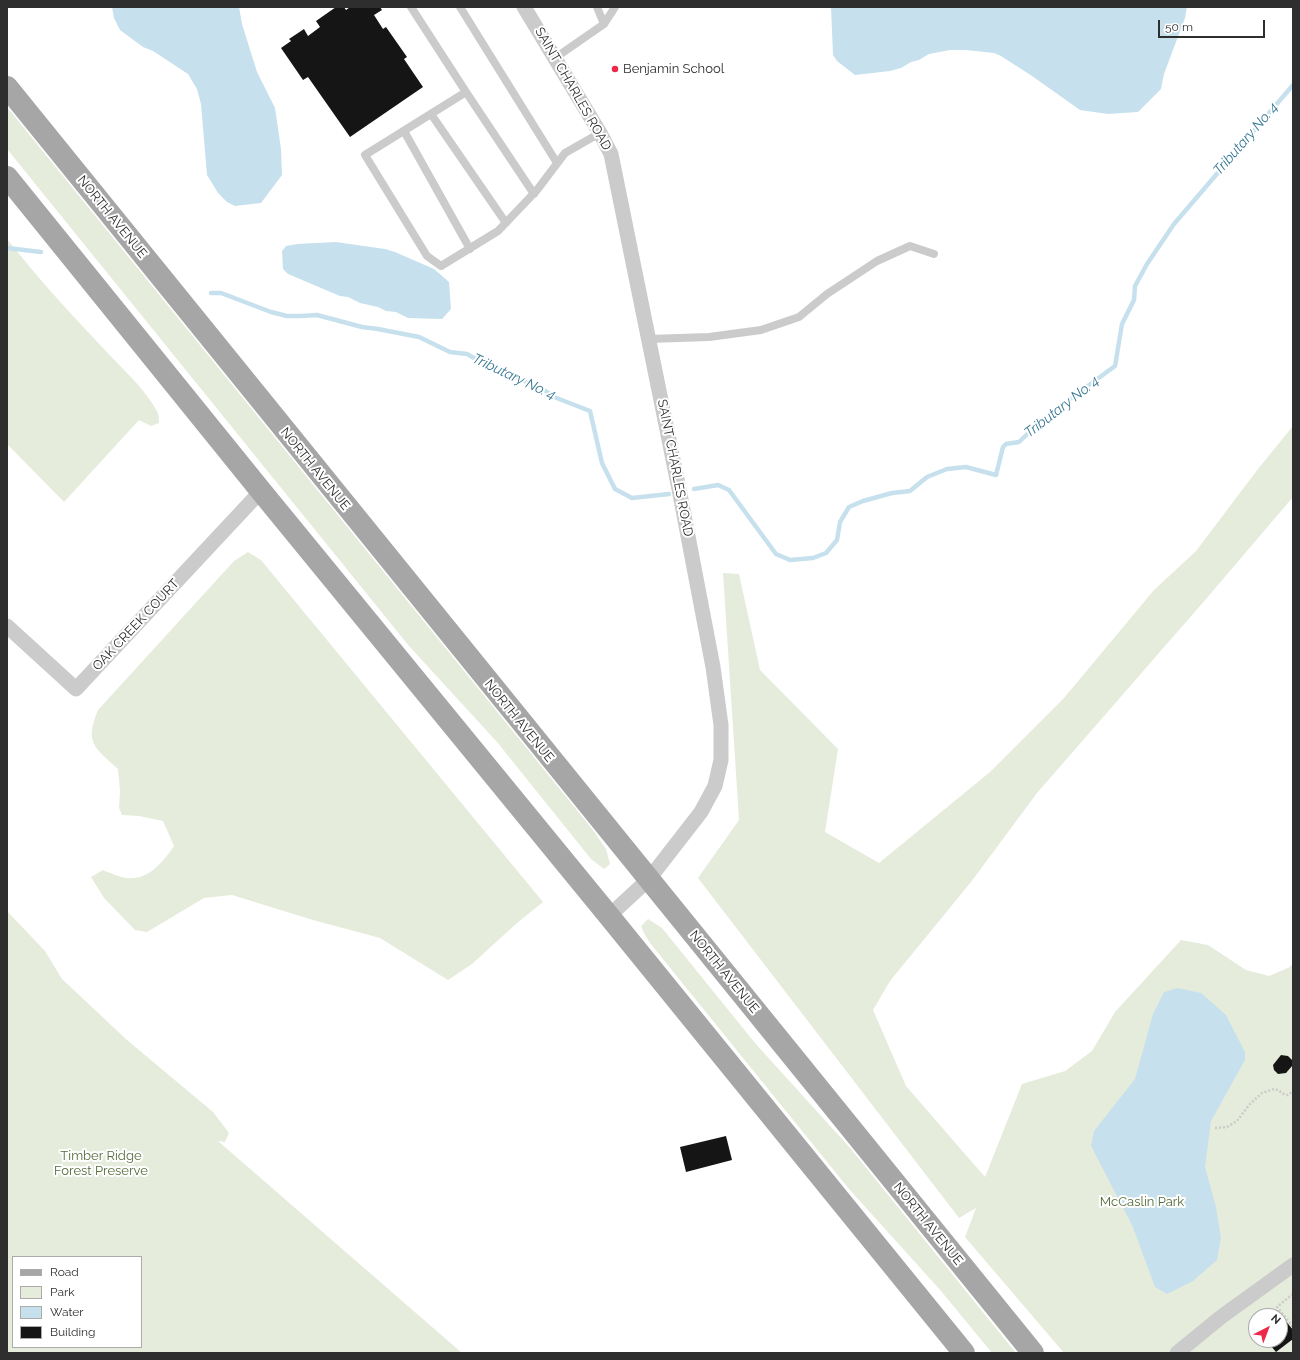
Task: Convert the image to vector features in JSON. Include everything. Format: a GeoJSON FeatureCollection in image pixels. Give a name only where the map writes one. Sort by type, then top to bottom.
{"type":"FeatureCollection","features":[{"type":"Feature","properties":{"kind":"main road","name":"NORTH AVENUE"},"geometry":{"type":"LineString","coordinates":[[7,87],[542,750],[649,879],[1032,1353]]}},
{"type":"Feature","properties":{"kind":"main road"},"geometry":{"type":"LineString","coordinates":[[7,177],[964,1353]]}},
{"type":"Feature","properties":{"kind":"street","name":"SAINT CHARLES ROAD"},"geometry":{"type":"LineString","coordinates":[[524,7],[600,133],[611,154],[679,489],[713,667],[721,725],[721,760],[715,786],[701,812],[649,879],[609,916]]}},
{"type":"Feature","properties":{"kind":"street","name":"OAK CREEK COURT"},"geometry":{"type":"LineString","coordinates":[[7,626],[76,689],[261,491]]}},
{"type":"Feature","properties":{"kind":"street"},"geometry":{"type":"LineString","coordinates":[[1177,1353],[1221,1317],[1293,1265]]}},
{"type":"Feature","properties":{"kind":"lane"},"geometry":{"type":"LineString","coordinates":[[411,7],[534,194]]}},
{"type":"Feature","properties":{"kind":"lane"},"geometry":{"type":"LineString","coordinates":[[460,7],[557,164]]}},
{"type":"Feature","properties":{"kind":"lane"},"geometry":{"type":"LineString","coordinates":[[597,7],[604,24]]}},
{"type":"Feature","properties":{"kind":"lane"},"geometry":{"type":"LineString","coordinates":[[555,58],[604,24],[615,7]]}},
{"type":"Feature","properties":{"kind":"lane"},"geometry":{"type":"LineString","coordinates":[[466,92],[365,155],[427,256],[441,266],[498,231],[534,194],[565,153],[600,133]]}},
{"type":"Feature","properties":{"kind":"lane"},"geometry":{"type":"LineString","coordinates":[[431,114],[506,223]]}},
{"type":"Feature","properties":{"kind":"lane"},"geometry":{"type":"LineString","coordinates":[[404,131],[470,248]]}},
{"type":"Feature","properties":{"kind":"lane"},"geometry":{"type":"LineString","coordinates":[[649,339],[709,337],[761,330],[799,317],[828,294],[876,261],[910,246],[934,254]]}},
{"type":"Feature","properties":{"kind":"path"},"geometry":{"type":"LineString","coordinates":[[1215,1128],[1227,1127],[1237,1121],[1252,1101],[1262,1093],[1274,1089],[1278,1090],[1284,1095],[1288,1095],[1293,1091]]}},
{"type":"Feature","properties":{"kind":"path"},"geometry":{"type":"LineString","coordinates":[[1293,1294],[1277,1307],[1293,1327]]}},
{"type":"Feature","properties":{"kind":"green space"},"geometry":{"type":"Polygon","coordinates":[[[7,107],[593,830],[606,849],[610,864],[604,869],[591,859],[497,742],[409,646],[7,149],[7,107]]]}},
{"type":"Feature","properties":{"kind":"green space"},"geometry":{"type":"Polygon","coordinates":[[[7,239],[65,307],[145,393],[159,416],[159,423],[151,426],[139,420],[64,502],[7,444],[7,239]]]}},
{"type":"Feature","properties":{"kind":"green space","name":"McCaslin Park"},"geometry":{"type":"Polygon","coordinates":[[[1293,426],[1293,497],[1037,793],[971,882],[890,981],[873,1010],[906,1086],[985,1177],[1022,1084],[1065,1071],[1092,1051],[1115,1012],[1181,940],[1208,945],[1246,970],[1269,976],[1290,967],[1293,963],[1293,1353],[1064,1353],[965,1237],[976,1208],[959,1218],[698,878],[739,820],[723,573],[739,574],[760,670],[838,749],[825,832],[879,863],[990,772],[1064,698],[1154,590],[1196,551],[1258,469],[1293,426]]]}},
{"type":"Feature","properties":{"kind":"green space"},"geometry":{"type":"Polygon","coordinates":[[[248,552],[261,560],[543,902],[517,923],[472,964],[448,980],[380,938],[313,920],[232,895],[204,898],[147,932],[135,930],[104,898],[91,877],[103,870],[127,878],[142,877],[160,864],[174,846],[163,821],[139,816],[122,815],[119,808],[120,791],[118,769],[103,756],[94,744],[92,738],[92,730],[98,710],[234,561],[248,552]]]}},
{"type":"Feature","properties":{"kind":"green space","name":"Timber Ridge Forest Preserve"},"geometry":{"type":"Polygon","coordinates":[[[7,911],[45,951],[62,979],[127,1040],[213,1112],[229,1133],[225,1142],[218,1141],[462,1353],[7,1353],[7,911]]]}},
{"type":"Feature","properties":{"kind":"green space"},"geometry":{"type":"Polygon","coordinates":[[[648,919],[662,928],[755,1043],[851,1149],[1016,1353],[992,1353],[941,1291],[849,1189],[650,943],[641,926],[648,919]]]}},
{"type":"Feature","properties":{"kind":"water"},"geometry":{"type":"Polygon","coordinates":[[[112,7],[239,7],[242,24],[257,72],[275,108],[281,149],[282,175],[261,203],[235,206],[227,202],[218,193],[207,175],[201,104],[197,89],[188,74],[153,51],[143,47],[120,30],[114,18],[112,7]]]}},
{"type":"Feature","properties":{"kind":"water"},"geometry":{"type":"Polygon","coordinates":[[[831,7],[1187,7],[1185,18],[1164,74],[1161,89],[1138,112],[1108,114],[1080,110],[1032,76],[994,53],[950,50],[929,54],[901,68],[890,71],[855,75],[837,61],[833,55],[831,7]]]}},
{"type":"Feature","properties":{"kind":"water"},"geometry":{"type":"Polygon","coordinates":[[[336,242],[385,249],[434,269],[449,282],[451,309],[442,319],[408,318],[396,312],[386,311],[378,307],[360,303],[348,297],[340,296],[288,274],[283,269],[282,251],[286,246],[336,242]]]}},
{"type":"Feature","properties":{"kind":"water"},"geometry":{"type":"Polygon","coordinates":[[[1178,988],[1201,993],[1226,1015],[1245,1052],[1245,1060],[1211,1121],[1205,1167],[1216,1207],[1221,1238],[1217,1260],[1193,1281],[1167,1294],[1155,1287],[1132,1225],[1091,1146],[1094,1131],[1135,1079],[1153,1014],[1164,992],[1178,988]]]}},
{"type":"Feature","properties":{"kind":"building"},"geometry":{"type":"Polygon","coordinates":[[[336,7],[344,7],[346,10],[350,7],[380,7],[382,10],[374,15],[383,29],[386,27],[407,57],[404,59],[423,87],[350,137],[308,77],[303,80],[281,48],[291,41],[289,39],[304,29],[308,36],[320,27],[316,21],[336,7]]]}},
{"type":"Feature","properties":{"kind":"building"},"geometry":{"type":"Polygon","coordinates":[[[1281,1055],[1288,1056],[1292,1060],[1292,1066],[1286,1073],[1278,1074],[1274,1070],[1273,1065],[1281,1055]]]}},
{"type":"Feature","properties":{"kind":"building"},"geometry":{"type":"Polygon","coordinates":[[[726,1136],[732,1160],[686,1172],[680,1147],[726,1136]]]}},
{"type":"Feature","properties":{"kind":"building"},"geometry":{"type":"Polygon","coordinates":[[[1288,1324],[1293,1330],[1293,1339],[1288,1343],[1288,1324]]]}},
{"type":"Feature","properties":{"kind":"building"},"geometry":{"type":"Polygon","coordinates":[[[1273,1348],[1281,1348],[1276,1352],[1273,1348]]]}},
{"type":"Feature","properties":{"kind":"waterway","name":"Tributary No. 4"},"geometry":{"type":"LineString","coordinates":[[694,489],[718,485],[729,490],[776,554],[790,560],[813,558],[826,553],[837,540],[840,522],[849,507],[863,501],[892,493],[910,491],[927,477],[947,469],[966,467],[996,475],[1003,447],[1006,444],[1019,442],[1043,419],[1115,366],[1122,324],[1134,300],[1135,286],[1147,264],[1174,224],[1293,85]]}},
{"type":"Feature","properties":{"kind":"waterway","name":"Tributary No. 4"},"geometry":{"type":"LineString","coordinates":[[7,248],[41,252]]}},
{"type":"Feature","properties":{"kind":"waterway","name":"Tributary No. 4"},"geometry":{"type":"LineString","coordinates":[[211,293],[221,293],[271,312],[287,316],[317,315],[362,327],[419,337],[450,352],[467,354],[497,371],[540,387],[554,397],[590,411],[602,463],[615,489],[632,498],[669,494]]}},
{"type":"Feature","properties":{"kind":"place","name":"Benjamin School"},"geometry":{"type":"Point","coordinates":[615,69]}}]}
